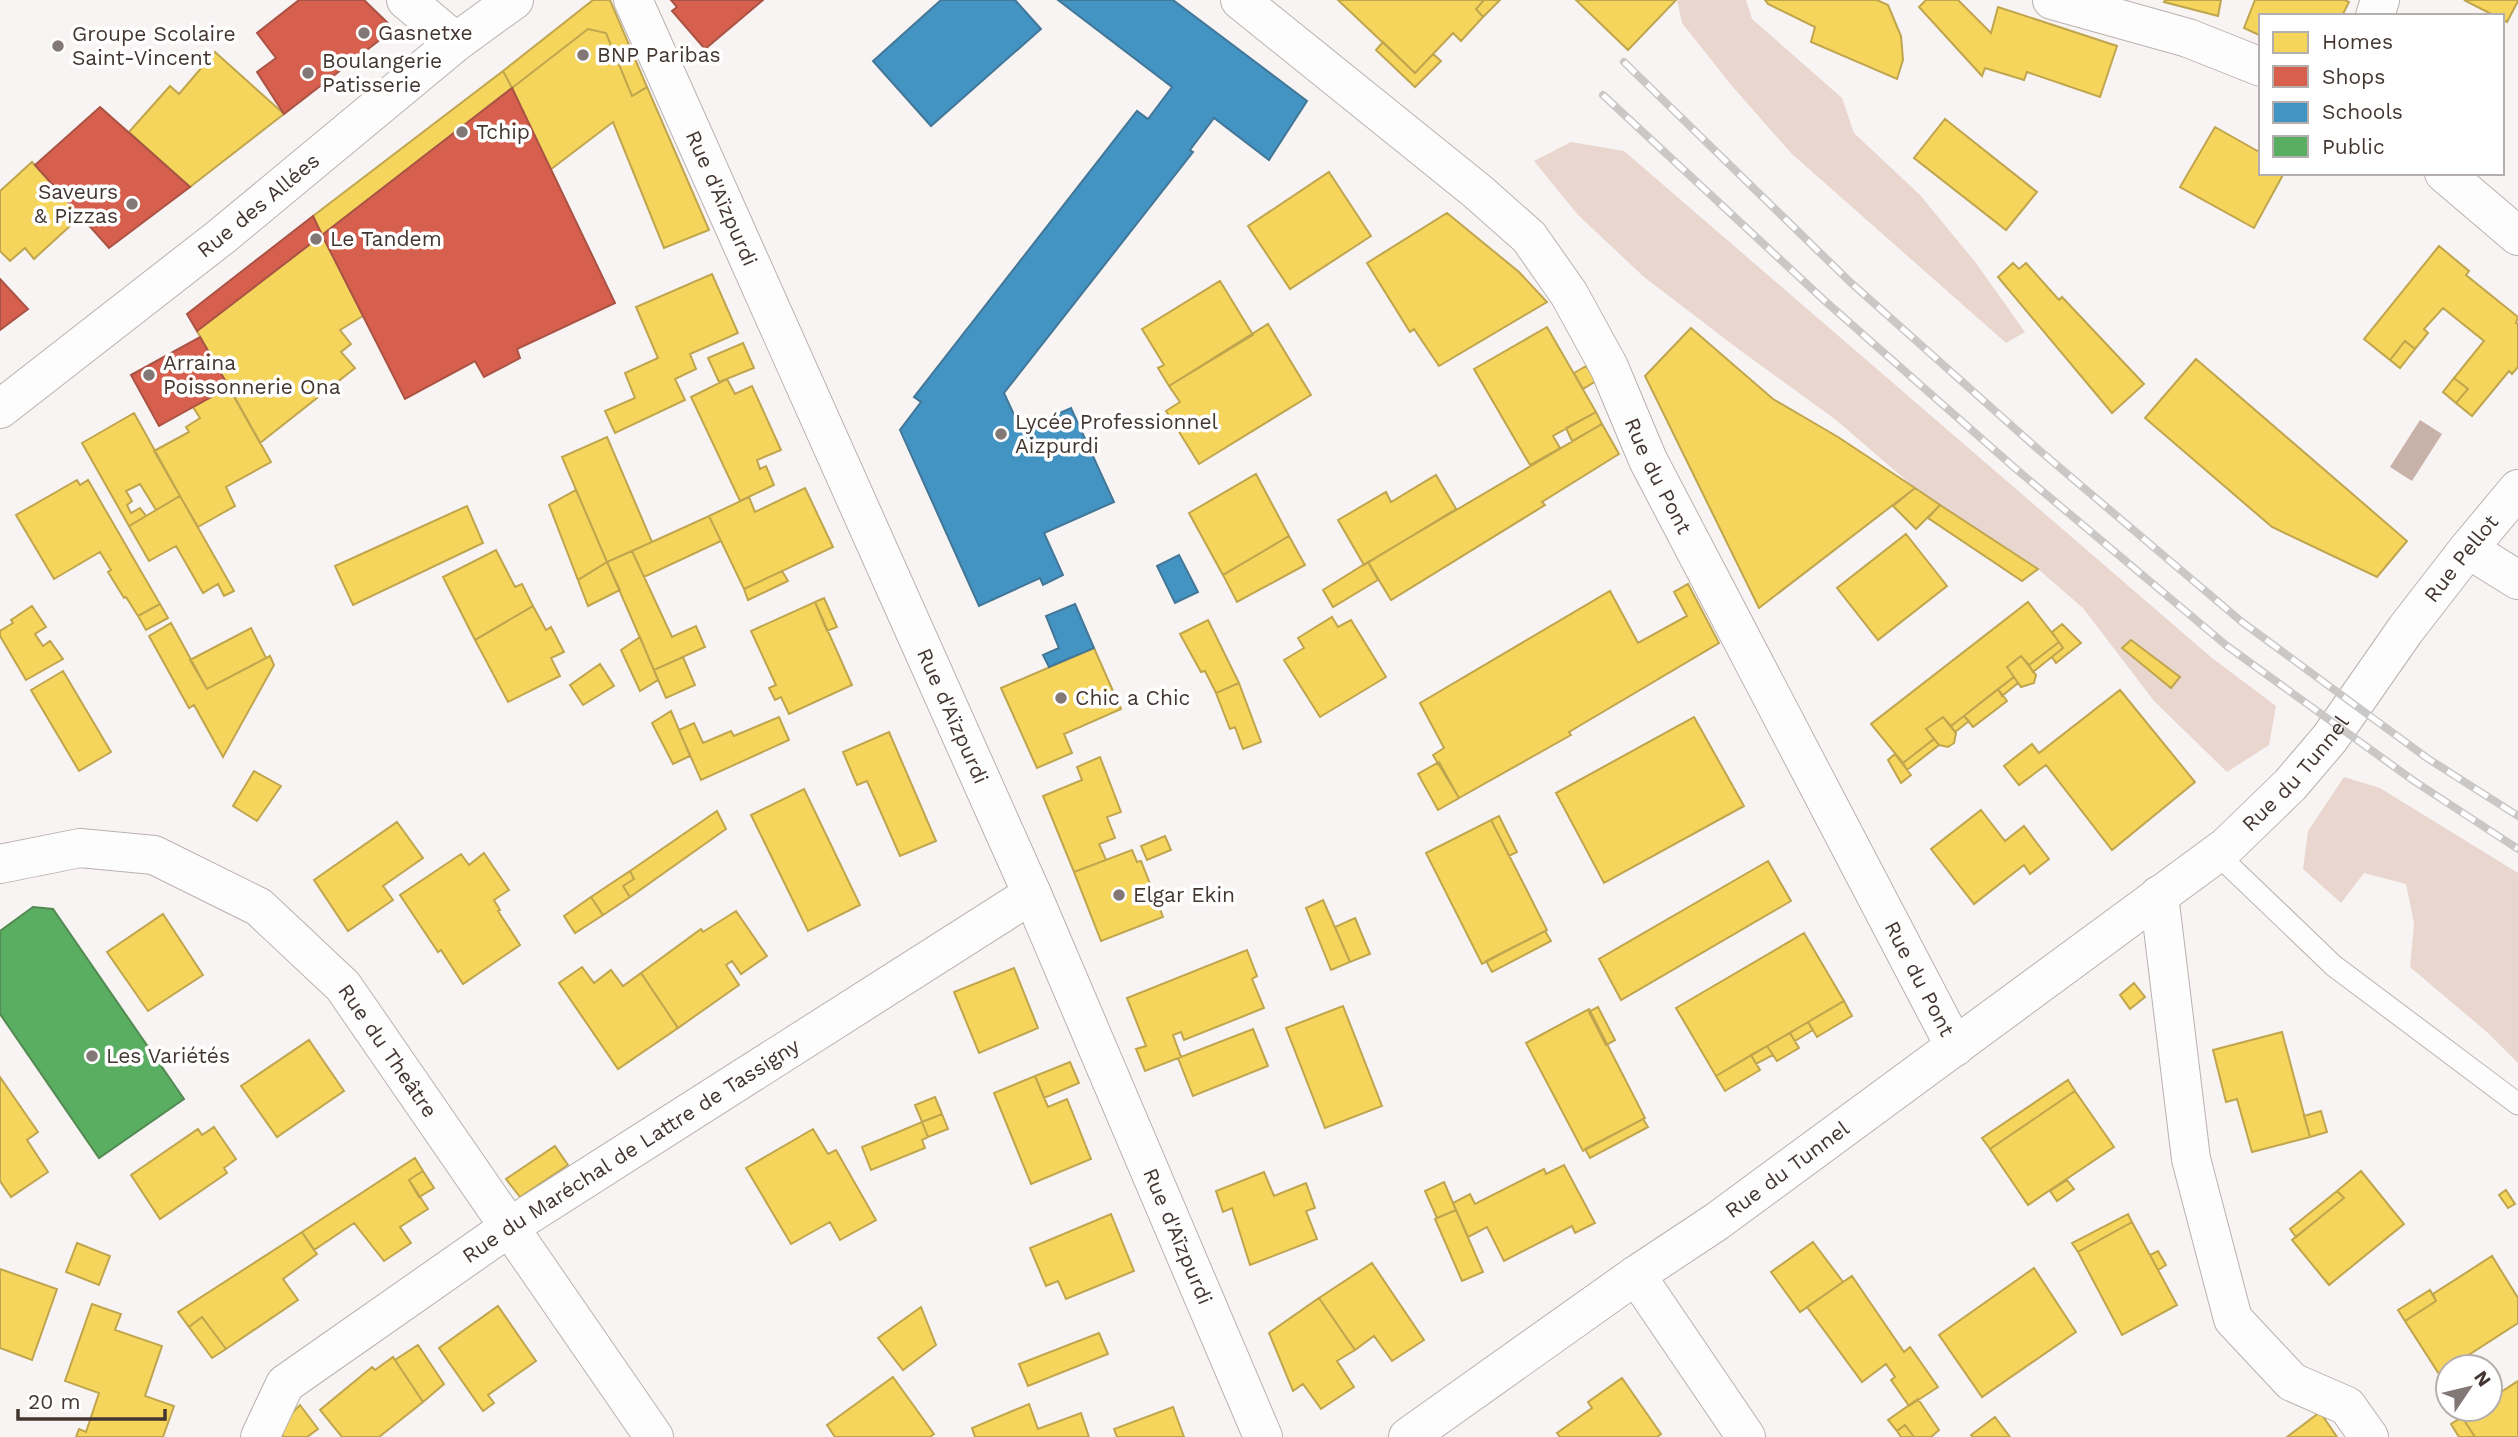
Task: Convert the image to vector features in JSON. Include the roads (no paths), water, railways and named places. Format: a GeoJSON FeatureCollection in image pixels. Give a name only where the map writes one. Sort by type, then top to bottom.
{"type":"FeatureCollection","features":[{"type":"Feature","properties":{"kind":"street"},"geometry":{"type":"LineString","coordinates":[[406,0],[456,42]]}},
{"type":"Feature","properties":{"kind":"street","name":"Rue des Allées"},"geometry":{"type":"LineString","coordinates":[[0,409],[222,236],[456,42],[514,0]]}},
{"type":"Feature","properties":{"kind":"street","name":"Rue d'Aïzpurdi"},"geometry":{"type":"LineString","coordinates":[[633,0],[1032,894],[1263,1437]]}},
{"type":"Feature","properties":{"kind":"street","name":"Rue du Pont"},"geometry":{"type":"LineString","coordinates":[[1240,0],[1477,191],[1529,237],[1569,294],[1609,367],[1648,460],[1955,1047]]}},
{"type":"Feature","properties":{"kind":"street"},"geometry":{"type":"LineString","coordinates":[[2052,0],[2188,38],[2259,66]]}},
{"type":"Feature","properties":{"kind":"street"},"geometry":{"type":"LineString","coordinates":[[2446,175],[2518,236]]}},
{"type":"Feature","properties":{"kind":"street","name":"Rue Pellot"},"geometry":{"type":"LineString","coordinates":[[2406,629],[2518,489]]}},
{"type":"Feature","properties":{"kind":"street"},"geometry":{"type":"LineString","coordinates":[[2468,549],[2518,580]]}},
{"type":"Feature","properties":{"kind":"street","name":"Rue du Tunnel"},"geometry":{"type":"LineString","coordinates":[[1408,1437],[1636,1275],[1716,1222],[2216,853],[2290,785],[2330,738],[2406,629]]}},
{"type":"Feature","properties":{"kind":"street","name":"Rue du Theâtre"},"geometry":{"type":"LineString","coordinates":[[0,864],[80,848],[154,855],[259,906],[344,986],[654,1437]]}},
{"type":"Feature","properties":{"kind":"street","name":"Rue du Maréchal de Lattre de Tassigny"},"geometry":{"type":"LineString","coordinates":[[260,1437],[285,1384],[508,1228],[1032,894]]}},
{"type":"Feature","properties":{"kind":"street"},"geometry":{"type":"LineString","coordinates":[[2159,895],[2191,1159],[2233,1319],[2292,1382],[2347,1406],[2369,1437]]}},
{"type":"Feature","properties":{"kind":"street"},"geometry":{"type":"LineString","coordinates":[[1636,1275],[1746,1437]]}},
{"type":"Feature","properties":{"kind":"lane"},"geometry":{"type":"LineString","coordinates":[[2216,853],[2334,966],[2518,1104]]}},
{"type":"Feature","properties":{"kind":"railway"},"geometry":{"type":"LineString","coordinates":[[1624,62],[1849,281],[2039,450],[2242,622],[2427,758],[2518,816]]}},
{"type":"Feature","properties":{"kind":"railway"},"geometry":{"type":"LineString","coordinates":[[1603,95],[1825,301],[2016,469],[2227,646],[2414,781],[2518,849]]}},
{"type":"Feature","properties":{"kind":"place","name":"Gasnetxe"},"geometry":{"type":"Point","coordinates":[364,33]}},
{"type":"Feature","properties":{"kind":"place","name":"Groupe Scolaire Saint-Vincent"},"geometry":{"type":"Point","coordinates":[58,46]}},
{"type":"Feature","properties":{"kind":"place","name":"BNP Paribas"},"geometry":{"type":"Point","coordinates":[583,55]}},
{"type":"Feature","properties":{"kind":"place","name":"Boulangerie Patisserie"},"geometry":{"type":"Point","coordinates":[308,73]}},
{"type":"Feature","properties":{"kind":"place","name":"Tchip"},"geometry":{"type":"Point","coordinates":[462,132]}},
{"type":"Feature","properties":{"kind":"place","name":"Saveurs & Pizzas"},"geometry":{"type":"Point","coordinates":[132,204]}},
{"type":"Feature","properties":{"kind":"place","name":"Le Tandem"},"geometry":{"type":"Point","coordinates":[316,239]}},
{"type":"Feature","properties":{"kind":"place","name":"Arraina Poissonnerie Ona"},"geometry":{"type":"Point","coordinates":[149,375]}},
{"type":"Feature","properties":{"kind":"place","name":"Lycée Professionnel Aizpurdi"},"geometry":{"type":"Point","coordinates":[1001,434]}},
{"type":"Feature","properties":{"kind":"place","name":"Chic a Chic"},"geometry":{"type":"Point","coordinates":[1061,698]}},
{"type":"Feature","properties":{"kind":"place","name":"Elgar Ekin"},"geometry":{"type":"Point","coordinates":[1119,895]}},
{"type":"Feature","properties":{"kind":"place","name":"Les Variétés"},"geometry":{"type":"Point","coordinates":[92,1056]}}]}
